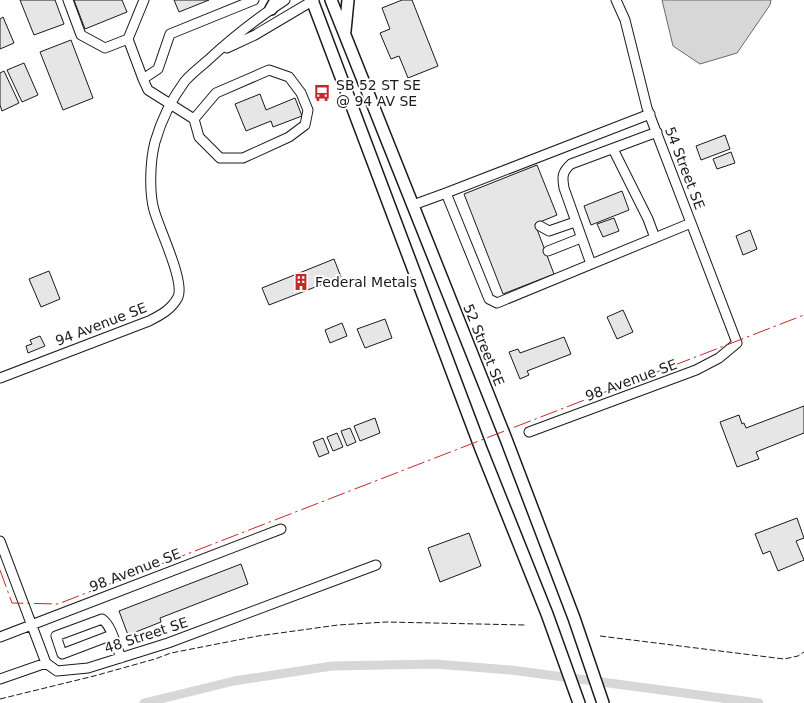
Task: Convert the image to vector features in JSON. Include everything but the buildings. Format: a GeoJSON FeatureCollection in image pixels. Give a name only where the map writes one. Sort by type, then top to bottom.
{"type":"FeatureCollection","features":[{"type":"Feature","properties":{"kind":"main road"},"geometry":{"type":"LineString","coordinates":[[312,0],[478,439],[547,614],[579,703]]}},
{"type":"Feature","properties":{"kind":"main road","name":"52 Street SE"},"geometry":{"type":"LineString","coordinates":[[331,0],[506,439],[574,618],[603,703]]}},
{"type":"Feature","properties":{"kind":"main road"},"geometry":{"type":"LineString","coordinates":[[345,36],[348,0]]}},
{"type":"Feature","properties":{"kind":"street"},"geometry":{"type":"LineString","coordinates":[[68,0],[81,35],[105,48],[128,39]]}},
{"type":"Feature","properties":{"kind":"street"},"geometry":{"type":"LineString","coordinates":[[144,0],[128,39],[148,90],[194,119],[199,136],[220,158],[243,158],[289,138],[305,125],[308,110],[301,93],[289,78],[269,70],[216,93],[194,119]]}},
{"type":"Feature","properties":{"kind":"street"},"geometry":{"type":"LineString","coordinates":[[143,79],[158,69],[170,34],[254,0]]}},
{"type":"Feature","properties":{"kind":"street","name":"94 Avenue SE"},"geometry":{"type":"LineString","coordinates":[[0,378],[150,321],[170,308],[178,296],[180,288],[177,273],[153,209],[150,183],[154,144],[160,125],[170,104],[186,80],[254,20],[274,4],[285,0]]}},
{"type":"Feature","properties":{"kind":"street","name":"94 Avenue SE"},"geometry":{"type":"LineString","coordinates":[[215,53],[255,35],[312,0]]}},
{"type":"Feature","properties":{"kind":"street","name":"54 Street SE"},"geometry":{"type":"LineString","coordinates":[[616,0],[625,20],[650,114],[737,343]]}},
{"type":"Feature","properties":{"kind":"street"},"geometry":{"type":"LineString","coordinates":[[413,205],[650,114]]}},
{"type":"Feature","properties":{"kind":"street"},"geometry":{"type":"LineString","coordinates":[[592,264],[575,222],[562,176],[571,164],[657,132]]}},
{"type":"Feature","properties":{"kind":"street"},"geometry":{"type":"LineString","coordinates":[[613,149],[655,238]]}},
{"type":"Feature","properties":{"kind":"street"},"geometry":{"type":"LineString","coordinates":[[446,193],[489,299],[497,302],[691,223]]}},
{"type":"Feature","properties":{"kind":"street"},"geometry":{"type":"LineString","coordinates":[[540,226],[549,231],[575,222]]}},
{"type":"Feature","properties":{"kind":"street"},"geometry":{"type":"LineString","coordinates":[[548,251],[581,238]]}},
{"type":"Feature","properties":{"kind":"street","name":"98 Avenue SE"},"geometry":{"type":"LineString","coordinates":[[529,432],[696,370],[719,358],[737,343]]}},
{"type":"Feature","properties":{"kind":"street","name":"98 Avenue SE"},"geometry":{"type":"LineString","coordinates":[[0,637],[281,529]]}},
{"type":"Feature","properties":{"kind":"street"},"geometry":{"type":"LineString","coordinates":[[0,541],[46,664],[0,679]]}},
{"type":"Feature","properties":{"kind":"street","name":"48 Street SE"},"geometry":{"type":"LineString","coordinates":[[46,664],[57,671],[88,668],[168,643],[376,565]]}},
{"type":"Feature","properties":{"kind":"street"},"geometry":{"type":"LineString","coordinates":[[112,635],[62,654],[56,636],[102,618],[107,622],[121,658]]}},
{"type":"Feature","properties":{"kind":"shaded area"},"geometry":{"type":"Polygon","coordinates":[[[662,0],[771,0],[770,5],[737,53],[700,64],[673,46],[662,0]]]}},
{"type":"Feature","properties":{"kind":"waterway"},"geometry":{"type":"LineString","coordinates":[[144,703],[234,681],[332,666],[435,664],[511,670],[759,703]]}},
{"type":"Feature","properties":{"kind":"fence"},"geometry":{"type":"LineString","coordinates":[[0,699],[94,676],[171,653],[258,636],[338,625],[386,622],[525,625]]}},
{"type":"Feature","properties":{"kind":"fence"},"geometry":{"type":"LineString","coordinates":[[600,636],[784,659],[798,656],[804,652]]}},
{"type":"Feature","properties":{"kind":"power"},"geometry":{"type":"LineString","coordinates":[[0,570],[12,603],[58,604],[804,315]]}},
{"type":"Feature","properties":{"kind":"place","name":"SB 52 ST SE @ 94 AV SE"},"geometry":{"type":"Point","coordinates":[322,93]}},
{"type":"Feature","properties":{"kind":"place","name":"Federal Metals"},"geometry":{"type":"Point","coordinates":[301,282]}}]}
